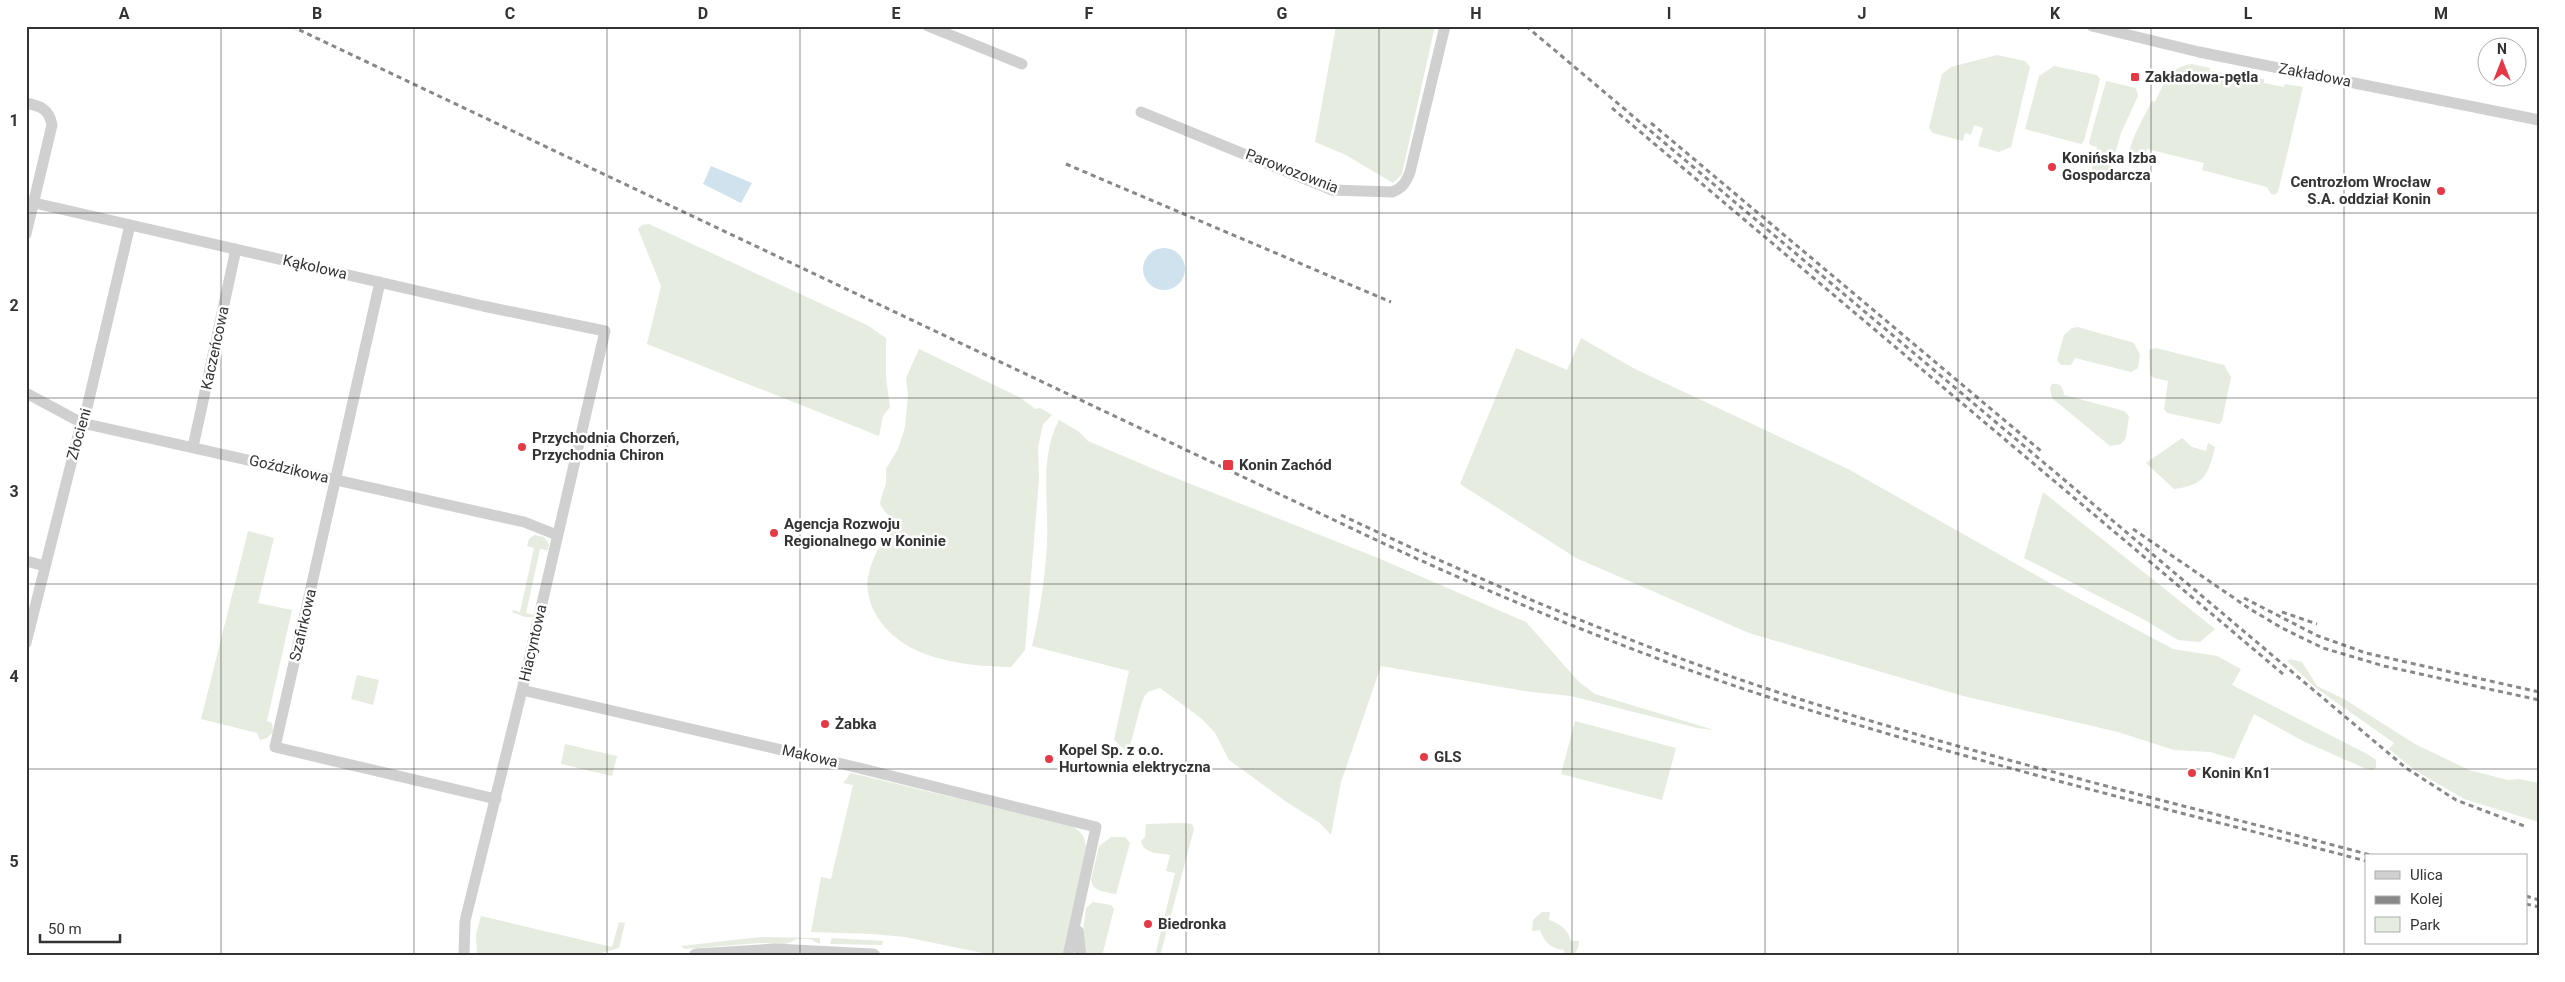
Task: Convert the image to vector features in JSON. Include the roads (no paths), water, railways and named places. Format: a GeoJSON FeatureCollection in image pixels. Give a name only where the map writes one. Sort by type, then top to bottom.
{"type":"FeatureCollection","features":[{"type":"Feature","properties":{"kind":"street"},"geometry":{"type":"LineString","coordinates":[[928,26],[1022,64]]}},
{"type":"Feature","properties":{"kind":"street","name":"Parowozownia"},"geometry":{"type":"LineString","coordinates":[[1141,112],[1332,190],[1392,192],[1399,189],[1405,183],[1410,172],[1445,26]]}},
{"type":"Feature","properties":{"kind":"street","name":"Zakładowa"},"geometry":{"type":"LineString","coordinates":[[2092,26],[2199,52],[2539,120]]}},
{"type":"Feature","properties":{"kind":"street"},"geometry":{"type":"LineString","coordinates":[[26,103],[42,107],[48,113],[52,125],[30,202],[26,234]]}},
{"type":"Feature","properties":{"kind":"street","name":"Kąkolowa"},"geometry":{"type":"LineString","coordinates":[[30,202],[605,331]]}},
{"type":"Feature","properties":{"kind":"street","name":"Złocieni"},"geometry":{"type":"LineString","coordinates":[[26,643],[130,225]]}},
{"type":"Feature","properties":{"kind":"street","name":"Kaczeńcowa"},"geometry":{"type":"LineString","coordinates":[[193,447],[236,249]]}},
{"type":"Feature","properties":{"kind":"street","name":"Szafirkowa"},"geometry":{"type":"LineString","coordinates":[[380,282],[275,747],[496,800]]}},
{"type":"Feature","properties":{"kind":"street","name":"Hiacyntowa"},"geometry":{"type":"LineString","coordinates":[[464,956],[465,921],[496,800],[605,331]]}},
{"type":"Feature","properties":{"kind":"street","name":"Goździkowa"},"geometry":{"type":"LineString","coordinates":[[26,394],[82,423],[524,522],[557,535]]}},
{"type":"Feature","properties":{"kind":"street"},"geometry":{"type":"LineString","coordinates":[[26,561],[46,566]]}},
{"type":"Feature","properties":{"kind":"street","name":"Makowa"},"geometry":{"type":"LineString","coordinates":[[522,690],[851,766],[1096,827],[1080,907]]}},
{"type":"Feature","properties":{"kind":"street"},"geometry":{"type":"LineString","coordinates":[[1068,956],[1080,907]]}},
{"type":"Feature","properties":{"kind":"street"},"geometry":{"type":"LineString","coordinates":[[1080,907],[1078,939],[1081,956]]}},
{"type":"Feature","properties":{"kind":"street"},"geometry":{"type":"LineString","coordinates":[[696,956],[800,953],[873,956]]}},
{"type":"Feature","properties":{"kind":"water"},"geometry":{"type":"Polygon","coordinates":[[[711,166],[752,183],[741,203],[703,184],[711,166]]]}},
{"type":"Feature","properties":{"kind":"water"},"geometry":{"type":"Polygon","coordinates":[[[1168,248],[1176,251],[1182,257],[1185,269],[1182,281],[1176,287],[1160,290],[1152,287],[1146,281],[1143,265],[1146,257],[1152,251],[1168,248]]]}},
{"type":"Feature","properties":{"kind":"railway"},"geometry":{"type":"LineString","coordinates":[[291,26],[1372,538],[1505,598],[1595,635],[1732,685],[1889,734],[1968,757],[2365,861]]}},
{"type":"Feature","properties":{"kind":"railway"},"geometry":{"type":"LineString","coordinates":[[1526,26],[2406,768],[2456,800],[2527,827]]}},
{"type":"Feature","properties":{"kind":"railway"},"geometry":{"type":"LineString","coordinates":[[1612,108],[2283,674]]}},
{"type":"Feature","properties":{"kind":"railway"},"geometry":{"type":"LineString","coordinates":[[1651,123],[2041,451]]}},
{"type":"Feature","properties":{"kind":"railway"},"geometry":{"type":"LineString","coordinates":[[1066,164],[1391,302]]}},
{"type":"Feature","properties":{"kind":"railway"},"geometry":{"type":"LineString","coordinates":[[1341,515],[1445,563],[1602,629],[1762,687],[1914,734],[2366,854]]}},
{"type":"Feature","properties":{"kind":"railway"},"geometry":{"type":"LineString","coordinates":[[2133,529],[2250,609],[2282,628],[2323,648],[2384,666],[2539,700]]}},
{"type":"Feature","properties":{"kind":"railway"},"geometry":{"type":"LineString","coordinates":[[2244,598],[2318,636],[2366,653],[2539,692]]}},
{"type":"Feature","properties":{"kind":"railway"},"geometry":{"type":"LineString","coordinates":[[2282,612],[2317,624]]}},
{"type":"Feature","properties":{"kind":"railway"},"geometry":{"type":"LineString","coordinates":[[2528,897],[2539,900]]}},
{"type":"Feature","properties":{"kind":"railway"},"geometry":{"type":"LineString","coordinates":[[2528,904],[2539,907]]}},
{"type":"Feature","properties":{"kind":"place","name":"Zakładowa-pętla"},"geometry":{"type":"Point","coordinates":[2135,77]}},
{"type":"Feature","properties":{"kind":"place","name":"Konińska Izba Gospodarcza"},"geometry":{"type":"Point","coordinates":[2052,167]}},
{"type":"Feature","properties":{"kind":"place","name":"Centrozłom Wrocław S.A. oddział Konin"},"geometry":{"type":"Point","coordinates":[2441,191]}},
{"type":"Feature","properties":{"kind":"place","name":"Przychodnia Chorzeń, Przychodnia Chiron"},"geometry":{"type":"Point","coordinates":[522,447]}},
{"type":"Feature","properties":{"kind":"place","name":"Konin Zachód"},"geometry":{"type":"Point","coordinates":[1228,465]}},
{"type":"Feature","properties":{"kind":"place","name":"Agencja Rozwoju Regionalnego w Koninie"},"geometry":{"type":"Point","coordinates":[774,533]}},
{"type":"Feature","properties":{"kind":"place","name":"Żabka"},"geometry":{"type":"Point","coordinates":[825,724]}},
{"type":"Feature","properties":{"kind":"place","name":"GLS"},"geometry":{"type":"Point","coordinates":[1424,757]}},
{"type":"Feature","properties":{"kind":"place","name":"Kopel Sp. z o.o. Hurtownia elektryczna"},"geometry":{"type":"Point","coordinates":[1049,759]}},
{"type":"Feature","properties":{"kind":"place","name":"Konin Kn1"},"geometry":{"type":"Point","coordinates":[2192,773]}},
{"type":"Feature","properties":{"kind":"place","name":"Biedronka"},"geometry":{"type":"Point","coordinates":[1148,924]}}]}
